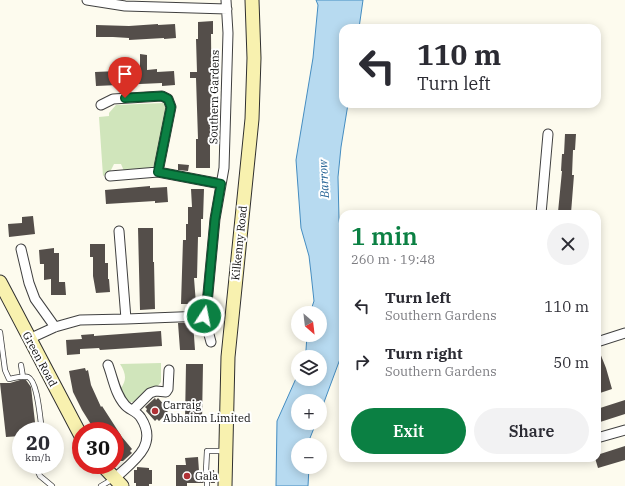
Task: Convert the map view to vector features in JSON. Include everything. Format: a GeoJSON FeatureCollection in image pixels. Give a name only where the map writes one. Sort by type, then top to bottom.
{"type":"FeatureCollection","features":[{"type":"Feature","properties":{"kind":"main road","name":"Kilkenny Road"},"geometry":{"type":"LineString","coordinates":[[225,486],[228,357],[252,119],[254,58],[252,0]]}},
{"type":"Feature","properties":{"kind":"main road","name":"Green Road"},"geometry":{"type":"LineString","coordinates":[[0,282],[73,422]]}},
{"type":"Feature","properties":{"kind":"main road"},"geometry":{"type":"LineString","coordinates":[[110,474],[118,482]]}},
{"type":"Feature","properties":{"kind":"street","name":"Southern Gardens"},"geometry":{"type":"LineString","coordinates":[[87,0],[125,6],[226,5],[228,33],[224,168],[215,219],[207,304],[204,316],[211,342]]}},
{"type":"Feature","properties":{"kind":"street"},"geometry":{"type":"LineString","coordinates":[[101,105],[113,99],[162,96],[168,99],[171,107],[158,172]]}},
{"type":"Feature","properties":{"kind":"street"},"geometry":{"type":"LineString","coordinates":[[541,210],[548,134]]}},
{"type":"Feature","properties":{"kind":"street"},"geometry":{"type":"LineString","coordinates":[[110,176],[158,172],[221,184]]}},
{"type":"Feature","properties":{"kind":"street"},"geometry":{"type":"LineString","coordinates":[[119,231],[126,319]]}},
{"type":"Feature","properties":{"kind":"street"},"geometry":{"type":"LineString","coordinates":[[21,249],[29,283],[35,299],[55,327]]}},
{"type":"Feature","properties":{"kind":"street"},"geometry":{"type":"LineString","coordinates":[[29,339],[55,327],[80,320],[204,316]]}},
{"type":"Feature","properties":{"kind":"street"},"geometry":{"type":"LineString","coordinates":[[601,341],[625,333]]}},
{"type":"Feature","properties":{"kind":"street"},"geometry":{"type":"LineString","coordinates":[[108,365],[118,395],[126,406],[141,417],[146,428],[147,435],[144,449],[141,454],[118,482]]}},
{"type":"Feature","properties":{"kind":"street"},"geometry":{"type":"LineString","coordinates":[[133,410],[150,393],[156,391],[166,392],[168,389],[169,370]]}},
{"type":"Feature","properties":{"kind":"street"},"geometry":{"type":"LineString","coordinates":[[601,437],[625,430]]}},
{"type":"Feature","properties":{"kind":"lane"},"geometry":{"type":"LineString","coordinates":[[0,332],[6,370],[9,379],[23,377],[30,378],[35,386],[41,422]]}},
{"type":"Feature","properties":{"kind":"lane"},"geometry":{"type":"LineString","coordinates":[[21,365],[23,377]]}},
{"type":"Feature","properties":{"kind":"lane"},"geometry":{"type":"LineString","coordinates":[[206,471],[207,451],[225,451]]}},
{"type":"Feature","properties":{"kind":"lane"},"geometry":{"type":"LineString","coordinates":[[39,474],[52,486]]}},
{"type":"Feature","properties":{"kind":"lane"},"geometry":{"type":"LineString","coordinates":[[101,486],[118,482]]}},
{"type":"Feature","properties":{"kind":"green space"},"geometry":{"type":"Polygon","coordinates":[[[163,103],[166,105],[167,109],[155,163],[151,170],[124,171],[121,164],[114,164],[110,172],[103,176],[99,117],[109,116],[109,113],[116,105],[163,103]]]}},
{"type":"Feature","properties":{"kind":"green space"},"geometry":{"type":"Polygon","coordinates":[[[161,363],[161,382],[157,387],[144,392],[137,400],[128,402],[121,388],[125,376],[124,370],[120,364],[161,363]]]}},
{"type":"Feature","properties":{"kind":"water","name":"Barrow"},"geometry":{"type":"Polygon","coordinates":[[[316,0],[363,0],[360,24],[339,24],[339,108],[347,108],[338,177],[339,362],[327,394],[291,394],[291,430],[313,430],[310,438],[291,438],[291,474],[309,474],[308,486],[276,486],[277,421],[293,386],[327,386],[327,350],[306,350],[307,342],[327,342],[327,306],[312,306],[314,301],[309,256],[301,228],[296,160],[313,58],[318,5],[316,0]]]}},
{"type":"Feature","properties":{"kind":"building"},"geometry":{"type":"Polygon","coordinates":[[[213,21],[213,34],[211,34],[212,135],[210,135],[210,168],[196,168],[196,139],[198,139],[196,78],[190,78],[190,72],[197,72],[196,39],[198,39],[198,22],[213,21]]]}},
{"type":"Feature","properties":{"kind":"building"},"geometry":{"type":"Polygon","coordinates":[[[175,24],[176,38],[129,40],[129,38],[96,37],[96,25],[129,26],[175,24]]]}},
{"type":"Feature","properties":{"kind":"building"},"geometry":{"type":"Polygon","coordinates":[[[140,54],[147,55],[147,70],[157,69],[157,72],[174,71],[175,85],[162,86],[162,83],[96,86],[95,72],[140,70],[140,54]]]}},
{"type":"Feature","properties":{"kind":"building"},"geometry":{"type":"Polygon","coordinates":[[[565,134],[576,134],[575,150],[573,150],[572,175],[574,175],[571,210],[558,210],[562,154],[564,154],[565,134]]]}},
{"type":"Feature","properties":{"kind":"building"},"geometry":{"type":"Polygon","coordinates":[[[178,164],[189,165],[188,171],[178,170],[178,164]]]}},
{"type":"Feature","properties":{"kind":"building"},"geometry":{"type":"Polygon","coordinates":[[[150,186],[150,188],[167,187],[168,202],[155,203],[155,201],[106,204],[105,190],[150,186]]]}},
{"type":"Feature","properties":{"kind":"building"},"geometry":{"type":"Polygon","coordinates":[[[191,189],[204,189],[201,237],[198,237],[197,278],[194,278],[196,304],[181,304],[183,240],[186,240],[188,207],[192,207],[191,189]]]}},
{"type":"Feature","properties":{"kind":"building"},"geometry":{"type":"Polygon","coordinates":[[[33,216],[35,234],[9,237],[8,224],[22,223],[22,217],[33,216]]]}},
{"type":"Feature","properties":{"kind":"building"},"geometry":{"type":"Polygon","coordinates":[[[138,228],[153,228],[155,309],[140,310],[138,228]]]}},
{"type":"Feature","properties":{"kind":"building"},"geometry":{"type":"Polygon","coordinates":[[[90,244],[105,244],[105,263],[108,263],[110,292],[96,293],[93,276],[93,257],[90,257],[90,244]]]}},
{"type":"Feature","properties":{"kind":"building"},"geometry":{"type":"Polygon","coordinates":[[[54,248],[54,253],[59,253],[59,282],[65,282],[66,295],[51,295],[51,279],[44,280],[44,264],[40,264],[39,250],[54,248]]]}},
{"type":"Feature","properties":{"kind":"building"},"geometry":{"type":"Polygon","coordinates":[[[193,322],[195,350],[180,350],[178,323],[193,322]]]}},
{"type":"Feature","properties":{"kind":"building"},"geometry":{"type":"Polygon","coordinates":[[[161,331],[162,346],[100,350],[99,348],[80,349],[80,354],[67,355],[66,340],[82,339],[81,335],[94,334],[94,336],[161,331]]]}},
{"type":"Feature","properties":{"kind":"building"},"geometry":{"type":"Polygon","coordinates":[[[601,356],[606,368],[612,389],[601,393],[601,356]]]}},
{"type":"Feature","properties":{"kind":"building"},"geometry":{"type":"Polygon","coordinates":[[[186,364],[203,364],[202,421],[185,420],[186,364]]]}},
{"type":"Feature","properties":{"kind":"building"},"geometry":{"type":"Polygon","coordinates":[[[85,368],[86,371],[88,370],[91,385],[101,407],[102,406],[112,422],[90,422],[73,392],[69,371],[85,368]]]}},
{"type":"Feature","properties":{"kind":"building"},"geometry":{"type":"Polygon","coordinates":[[[26,380],[31,387],[35,422],[12,422],[12,437],[6,437],[0,383],[26,380]]]}},
{"type":"Feature","properties":{"kind":"building"},"geometry":{"type":"Polygon","coordinates":[[[155,398],[156,400],[158,398],[168,409],[166,410],[168,412],[159,421],[157,419],[155,421],[146,411],[147,409],[145,407],[155,398]]]}},
{"type":"Feature","properties":{"kind":"building"},"geometry":{"type":"Polygon","coordinates":[[[625,400],[625,414],[601,422],[601,408],[625,400]]]}},
{"type":"Feature","properties":{"kind":"building"},"geometry":{"type":"Polygon","coordinates":[[[124,439],[132,449],[130,451],[132,453],[124,460],[124,439]]]}},
{"type":"Feature","properties":{"kind":"building"},"geometry":{"type":"Polygon","coordinates":[[[625,446],[625,460],[598,468],[596,462],[601,462],[601,454],[625,446]]]}},
{"type":"Feature","properties":{"kind":"building","name":"Gala"},"geometry":{"type":"Polygon","coordinates":[[[198,457],[199,471],[202,471],[206,475],[210,470],[214,470],[215,483],[211,483],[207,479],[203,483],[187,483],[187,486],[176,486],[176,465],[186,465],[185,458],[198,457]]]}},
{"type":"Feature","properties":{"kind":"building"},"geometry":{"type":"Polygon","coordinates":[[[137,467],[149,468],[149,470],[152,470],[152,484],[149,484],[149,486],[136,486],[136,483],[134,483],[134,470],[137,470],[137,467]]]}},
{"type":"Feature","properties":{"kind":"place","name":"Carraig Abhainn Limited"},"geometry":{"type":"Point","coordinates":[155,411]}},
{"type":"Feature","properties":{"kind":"place","name":"Gala"},"geometry":{"type":"Point","coordinates":[187,476]}},
{"type":"Feature","properties":{"kind":"route"},"geometry":{"type":"LineString","coordinates":[[125,98],[162,96],[168,99],[171,107],[158,172],[221,184],[215,219],[207,304],[204,316]]}}]}
